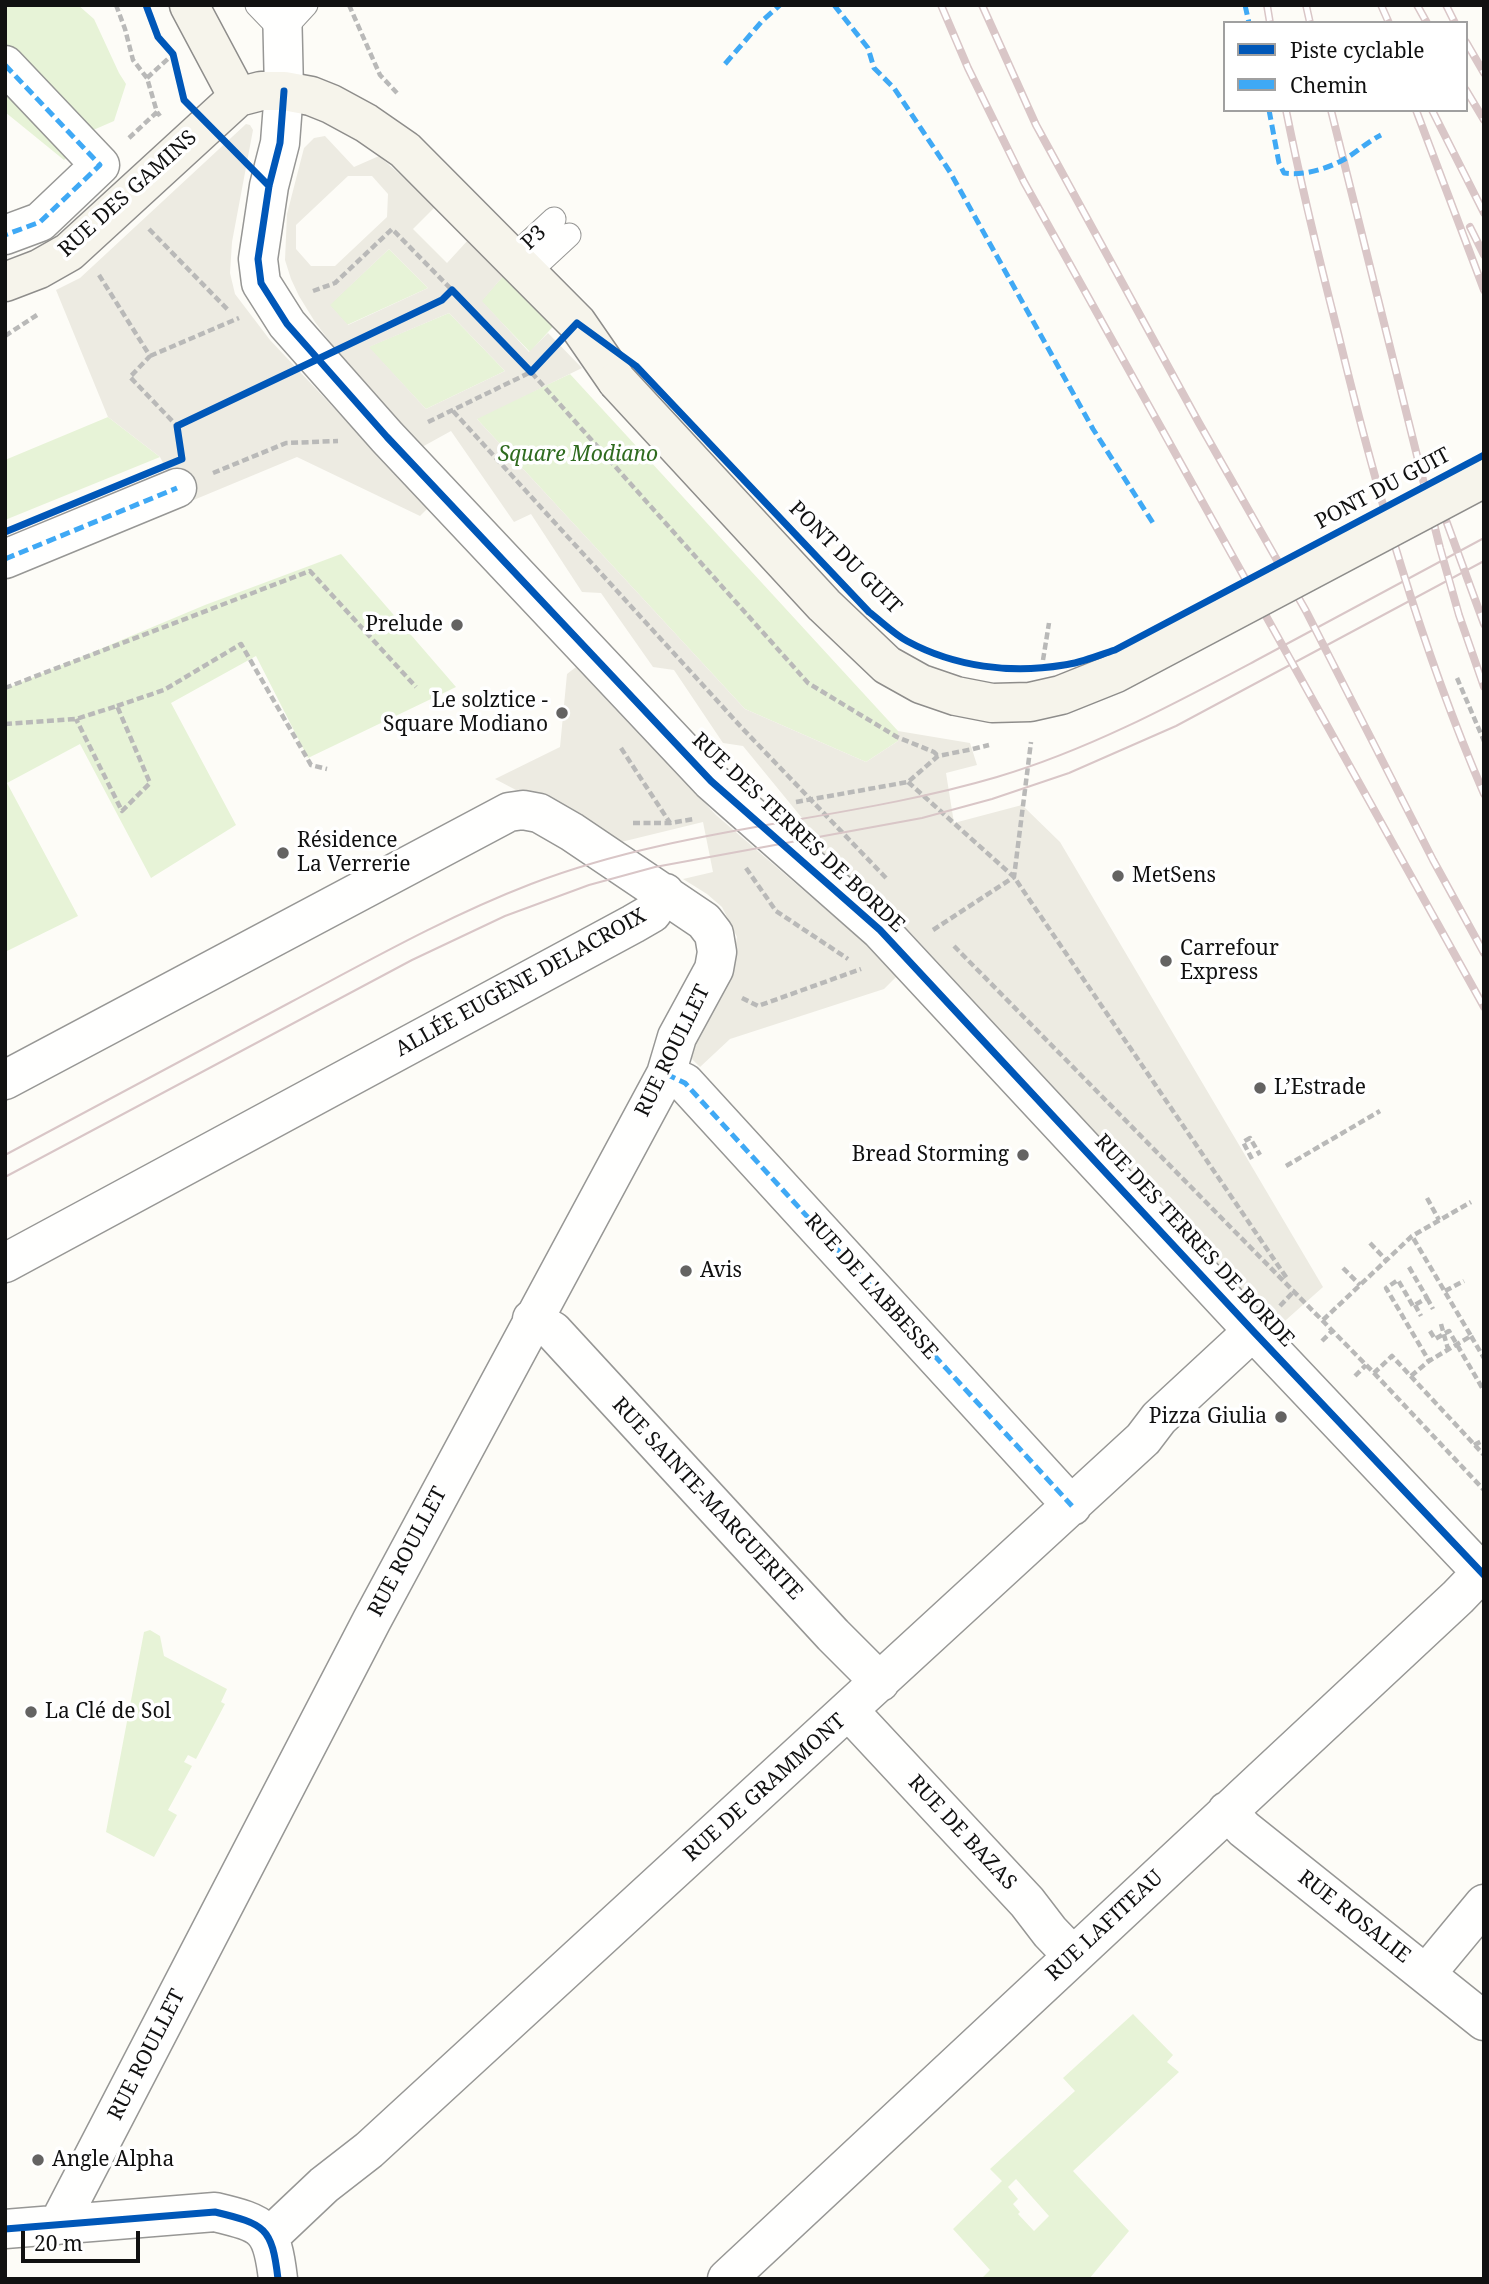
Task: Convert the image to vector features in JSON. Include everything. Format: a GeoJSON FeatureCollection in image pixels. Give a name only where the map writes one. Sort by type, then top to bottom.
{"type":"FeatureCollection","features":[{"type":"Feature","properties":{"kind":"main road"},"geometry":{"type":"LineString","coordinates":[[189,5],[238,97],[261,91],[284,91]]}},
{"type":"Feature","properties":{"kind":"main road","name":"PONT DU GUIT"},"geometry":{"type":"LineString","coordinates":[[284,91],[312,96],[331,104],[366,123],[405,150],[577,323],[617,381],[824,605],[887,665],[921,684],[956,696],[992,703],[1030,702],[1061,695],[1116,673],[1484,478]]}},
{"type":"Feature","properties":{"kind":"main road","name":"RUE DES GAMINS"},"geometry":{"type":"LineString","coordinates":[[5,282],[38,269],[69,252],[238,97]]}},
{"type":"Feature","properties":{"kind":"street","name":"RUE DES TERRES DE BORDE"},"geometry":{"type":"LineString","coordinates":[[282,12],[284,91],[280,143],[269,186],[258,259],[261,283],[273,305],[316,359],[711,781],[880,930],[1483,1574]]}},
{"type":"Feature","properties":{"kind":"street"},"geometry":{"type":"LineString","coordinates":[[5,65],[100,166],[40,222],[5,235]]}},
{"type":"Feature","properties":{"kind":"street"},"geometry":{"type":"LineString","coordinates":[[5,559],[179,474]]}},
{"type":"Feature","properties":{"kind":"street","name":"ALLÉE EUGÈNE DELACROIX"},"geometry":{"type":"LineString","coordinates":[[5,1080],[509,812],[523,810],[539,813],[665,893],[652,913],[633,925],[5,1263]]}},
{"type":"Feature","properties":{"kind":"street","name":"RUE ROULLET"},"geometry":{"type":"LineString","coordinates":[[58,2225],[372,1620],[666,1074],[677,1037],[714,968],[717,952],[714,934],[704,921],[665,893]]}},
{"type":"Feature","properties":{"kind":"street","name":"RUE DE L'ABBESSE"},"geometry":{"type":"LineString","coordinates":[[666,1074],[685,1083],[1072,1506]]}},
{"type":"Feature","properties":{"kind":"street","name":"RUE SAINTE-MARGUERITE"},"geometry":{"type":"LineString","coordinates":[[532,1319],[553,1331],[832,1635],[880,1682]]}},
{"type":"Feature","properties":{"kind":"street","name":"RUE DE GRAMMONT"},"geometry":{"type":"LineString","coordinates":[[269,2237],[324,2185],[369,2151],[849,1712],[1072,1506],[1143,1439],[1159,1418],[1253,1331]]}},
{"type":"Feature","properties":{"kind":"street","name":"RUE LAFITEAU"},"geometry":{"type":"LineString","coordinates":[[727,2279],[1483,1574]]}},
{"type":"Feature","properties":{"kind":"street","name":"RUE DE BAZAS"},"geometry":{"type":"LineString","coordinates":[[849,1712],[1027,1902],[1073,1956]]}},
{"type":"Feature","properties":{"kind":"street","name":"RUE ROSALIE"},"geometry":{"type":"LineString","coordinates":[[1227,1811],[1244,1829],[1484,2021]]}},
{"type":"Feature","properties":{"kind":"street"},"geometry":{"type":"LineString","coordinates":[[1426,1974],[1484,1904]]}},
{"type":"Feature","properties":{"kind":"street"},"geometry":{"type":"LineString","coordinates":[[5,2229],[215,2212],[236,2217],[260,2228],[269,2237],[275,2249],[278,2279]]}},
{"type":"Feature","properties":{"kind":"lane","name":"P3"},"geometry":{"type":"LineString","coordinates":[[521,265],[561,227]]}},
{"type":"Feature","properties":{"kind":"path"},"geometry":{"type":"LineString","coordinates":[[116,5],[133,60],[147,78],[157,112],[186,143]]}},
{"type":"Feature","properties":{"kind":"path"},"geometry":{"type":"LineString","coordinates":[[166,46],[173,54],[176,66]]}},
{"type":"Feature","properties":{"kind":"path"},"geometry":{"type":"LineString","coordinates":[[147,78],[173,54]]}},
{"type":"Feature","properties":{"kind":"path"},"geometry":{"type":"LineString","coordinates":[[156,219],[147,227],[245,328]]}},
{"type":"Feature","properties":{"kind":"path"},"geometry":{"type":"LineString","coordinates":[[98,273],[150,356],[130,377],[177,426],[179,474]]}},
{"type":"Feature","properties":{"kind":"path"},"geometry":{"type":"LineString","coordinates":[[177,426],[442,300],[452,290],[531,372],[808,682],[897,737],[934,752],[938,757]]}},
{"type":"Feature","properties":{"kind":"path"},"geometry":{"type":"LineString","coordinates":[[5,336],[38,314]]}},
{"type":"Feature","properties":{"kind":"path"},"geometry":{"type":"LineString","coordinates":[[531,372],[577,323]]}},
{"type":"Feature","properties":{"kind":"path"},"geometry":{"type":"LineString","coordinates":[[453,411],[742,728],[892,884]]}},
{"type":"Feature","properties":{"kind":"path"},"geometry":{"type":"LineString","coordinates":[[5,688],[310,571],[416,687]]}},
{"type":"Feature","properties":{"kind":"path"},"geometry":{"type":"LineString","coordinates":[[1035,668],[1044,665],[1049,623]]}},
{"type":"Feature","properties":{"kind":"path"},"geometry":{"type":"LineString","coordinates":[[5,724],[76,719],[117,706],[164,690],[241,644],[310,765],[327,769]]}},
{"type":"Feature","properties":{"kind":"path"},"geometry":{"type":"LineString","coordinates":[[1457,678],[1484,741]]}},
{"type":"Feature","properties":{"kind":"path"},"geometry":{"type":"LineString","coordinates":[[76,719],[122,811],[150,783],[117,706]]}},
{"type":"Feature","properties":{"kind":"path"},"geometry":{"type":"LineString","coordinates":[[1014,877],[1032,740]]}},
{"type":"Feature","properties":{"kind":"path"},"geometry":{"type":"LineString","coordinates":[[973,750],[938,757],[908,782],[1014,877],[1296,1291]]}},
{"type":"Feature","properties":{"kind":"path"},"geometry":{"type":"LineString","coordinates":[[739,857],[776,911],[863,969]]}},
{"type":"Feature","properties":{"kind":"path"},"geometry":{"type":"LineString","coordinates":[[928,920],[936,929]]}},
{"type":"Feature","properties":{"kind":"path"},"geometry":{"type":"LineString","coordinates":[[946,938],[1296,1291],[1484,1490]]}},
{"type":"Feature","properties":{"kind":"path"},"geometry":{"type":"LineString","coordinates":[[1286,1166],[1380,1111]]}},
{"type":"Feature","properties":{"kind":"path"},"geometry":{"type":"LineString","coordinates":[[1252,1159],[1243,1142],[1250,1138],[1260,1154]]}},
{"type":"Feature","properties":{"kind":"path"},"geometry":{"type":"LineString","coordinates":[[1427,1198],[1439,1220]]}},
{"type":"Feature","properties":{"kind":"path"},"geometry":{"type":"LineString","coordinates":[[1323,1320],[1412,1237],[1471,1202]]}},
{"type":"Feature","properties":{"kind":"path"},"geometry":{"type":"LineString","coordinates":[[1412,1237],[1484,1358]]}},
{"type":"Feature","properties":{"kind":"path"},"geometry":{"type":"LineString","coordinates":[[1370,1243],[1386,1261]]}},
{"type":"Feature","properties":{"kind":"path"},"geometry":{"type":"LineString","coordinates":[[1409,1267],[1433,1308]]}},
{"type":"Feature","properties":{"kind":"path"},"geometry":{"type":"LineString","coordinates":[[1343,1268],[1360,1285]]}},
{"type":"Feature","properties":{"kind":"path"},"geometry":{"type":"LineString","coordinates":[[1421,1316],[1398,1280],[1386,1288],[1429,1361]]}},
{"type":"Feature","properties":{"kind":"path"},"geometry":{"type":"LineString","coordinates":[[1445,1291],[1464,1281]]}},
{"type":"Feature","properties":{"kind":"path"},"geometry":{"type":"LineString","coordinates":[[1415,1305],[1427,1298]]}},
{"type":"Feature","properties":{"kind":"path"},"geometry":{"type":"LineString","coordinates":[[1448,1349],[1441,1324],[1449,1331],[1484,1391]]}},
{"type":"Feature","properties":{"kind":"path"},"geometry":{"type":"LineString","coordinates":[[1322,1341],[1333,1330]]}},
{"type":"Feature","properties":{"kind":"path"},"geometry":{"type":"LineString","coordinates":[[1447,1332],[1435,1339],[1430,1331],[1439,1340],[1448,1349]]}},
{"type":"Feature","properties":{"kind":"path"},"geometry":{"type":"LineString","coordinates":[[1411,1376],[1429,1361],[1471,1336]]}},
{"type":"Feature","properties":{"kind":"path"},"geometry":{"type":"LineString","coordinates":[[1374,1373],[1392,1356],[1484,1455]]}},
{"type":"Feature","properties":{"kind":"path"},"geometry":{"type":"LineString","coordinates":[[1355,1376],[1366,1365]]}},
{"type":"Feature","properties":{"kind":"path"},"geometry":{"type":"LineString","coordinates":[[1474,1445],[1484,1440]]}},
{"type":"Feature","properties":{"kind":"green space"},"geometry":{"type":"Polygon","coordinates":[[[5,5],[78,5],[94,19],[126,84],[114,121],[84,134],[5,49],[5,5]]]}},
{"type":"Feature","properties":{"kind":"green space"},"geometry":{"type":"Polygon","coordinates":[[[5,85],[70,154],[64,160],[5,112],[5,85]]]}},
{"type":"Feature","properties":{"kind":"green space"},"geometry":{"type":"Polygon","coordinates":[[[389,249],[428,288],[347,325],[329,305],[389,249]]]}},
{"type":"Feature","properties":{"kind":"green space"},"geometry":{"type":"Polygon","coordinates":[[[505,274],[557,322],[530,352],[481,301],[505,274]]]}},
{"type":"Feature","properties":{"kind":"green space"},"geometry":{"type":"Polygon","coordinates":[[[449,313],[505,371],[426,409],[368,347],[449,313]]]}},
{"type":"Feature","properties":{"kind":"green space","name":"Square Modiano"},"geometry":{"type":"Polygon","coordinates":[[[570,374],[898,731],[898,741],[866,762],[745,709],[476,418],[570,374]]]}},
{"type":"Feature","properties":{"kind":"green space"},"geometry":{"type":"Polygon","coordinates":[[[108,417],[160,457],[5,520],[5,460],[108,417]]]}},
{"type":"Feature","properties":{"kind":"green space"},"geometry":{"type":"Polygon","coordinates":[[[341,554],[456,687],[308,758],[256,656],[171,703],[236,825],[151,878],[80,744],[7,783],[78,916],[5,952],[5,689],[205,605],[341,554]]]}},
{"type":"Feature","properties":{"kind":"green space"},"geometry":{"type":"Polygon","coordinates":[[[150,1630],[160,1636],[164,1656],[227,1689],[221,1702],[225,1704],[196,1759],[188,1755],[184,1762],[192,1766],[168,1810],[177,1815],[154,1857],[106,1832],[144,1632],[150,1630]]]}},
{"type":"Feature","properties":{"kind":"green space"},"geometry":{"type":"Polygon","coordinates":[[[1133,2014],[1173,2055],[1167,2062],[1179,2072],[1073,2171],[1129,2231],[1089,2279],[981,2279],[990,2270],[953,2229],[1002,2181],[990,2169],[1075,2091],[1063,2078],[1133,2014]],[[1016,2179],[1008,2187],[1018,2199],[1013,2204],[1020,2212],[1018,2214],[1034,2231],[1049,2216],[1016,2179]]]}},
{"type":"Feature","properties":{"kind":"shaded area"},"geometry":{"type":"Polygon","coordinates":[[[246,124],[253,130],[232,242],[230,273],[235,294],[270,340],[428,508],[420,516],[297,457],[184,504],[160,457],[108,417],[56,290],[80,278],[246,124]]]}},
{"type":"Feature","properties":{"kind":"shaded area"},"geometry":{"type":"Polygon","coordinates":[[[325,136],[354,167],[379,156],[436,206],[413,229],[447,263],[469,239],[505,274],[482,301],[529,352],[548,333],[582,368],[477,419],[745,709],[866,762],[898,741],[898,731],[970,743],[977,765],[946,773],[954,823],[1022,805],[1060,842],[1323,1287],[1277,1328],[897,918],[796,830],[802,818],[743,746],[723,743],[674,670],[653,667],[601,593],[582,592],[531,514],[514,522],[451,431],[422,447],[336,350],[299,296],[285,260],[287,214],[304,148],[314,138],[325,136]],[[348,176],[296,225],[296,249],[311,266],[335,266],[387,217],[388,194],[372,176],[348,176]],[[389,249],[330,305],[348,325],[428,288],[389,249]],[[449,313],[369,347],[426,409],[505,371],[449,313]]]}},
{"type":"Feature","properties":{"kind":"shaded area"},"geometry":{"type":"Polygon","coordinates":[[[576,667],[716,815],[867,945],[897,976],[884,989],[730,1039],[700,1067],[690,1057],[689,1048],[732,963],[737,937],[722,907],[683,879],[713,872],[703,822],[617,843],[495,779],[560,747],[567,674],[576,667]]]}},
{"type":"Feature","properties":{"kind":"tram line"},"geometry":{"type":"LineString","coordinates":[[5,1155],[439,924],[531,884],[646,849],[881,805],[1031,766],[1097,740],[1161,710],[1484,538]]}},
{"type":"Feature","properties":{"kind":"tram line"},"geometry":{"type":"LineString","coordinates":[[5,1177],[412,960],[505,916],[589,885],[655,867],[922,818],[992,799],[1069,773],[1176,726],[1484,561]]}},
{"type":"Feature","properties":{"kind":"railway"},"geometry":{"type":"LineString","coordinates":[[941,5],[968,68],[1024,182],[1484,1007]]}},
{"type":"Feature","properties":{"kind":"railway"},"geometry":{"type":"LineString","coordinates":[[982,5],[1036,125],[1199,423],[1306,611],[1433,860],[1484,953]]}},
{"type":"Feature","properties":{"kind":"railway"},"geometry":{"type":"LineString","coordinates":[[1267,5],[1270,21]]}},
{"type":"Feature","properties":{"kind":"railway"},"geometry":{"type":"LineString","coordinates":[[1306,5],[1310,21]]}},
{"type":"Feature","properties":{"kind":"railway"},"geometry":{"type":"LineString","coordinates":[[1381,5],[1388,21]]}},
{"type":"Feature","properties":{"kind":"railway"},"geometry":{"type":"LineString","coordinates":[[1417,5],[1426,21]]}},
{"type":"Feature","properties":{"kind":"railway"},"geometry":{"type":"LineString","coordinates":[[1446,5],[1454,21]]}},
{"type":"Feature","properties":{"kind":"railway"},"geometry":{"type":"LineString","coordinates":[[1468,45],[1484,73]]}},
{"type":"Feature","properties":{"kind":"railway"},"geometry":{"type":"LineString","coordinates":[[1468,93],[1484,120]]}},
{"type":"Feature","properties":{"kind":"railway"},"geometry":{"type":"LineString","coordinates":[[1286,112],[1324,277],[1384,509],[1420,624],[1484,794]]}},
{"type":"Feature","properties":{"kind":"railway"},"geometry":{"type":"LineString","coordinates":[[1331,112],[1440,548],[1459,615],[1484,687]]}},
{"type":"Feature","properties":{"kind":"railway"},"geometry":{"type":"LineString","coordinates":[[1417,112],[1484,290]]}},
{"type":"Feature","properties":{"kind":"railway"},"geometry":{"type":"LineString","coordinates":[[1433,112],[1484,213]]}},
{"type":"Feature","properties":{"kind":"railway"},"geometry":{"type":"LineString","coordinates":[[1470,227],[1484,255]]}},
{"type":"Feature","properties":{"kind":"railway"},"geometry":{"type":"LineString","coordinates":[[1436,493],[1484,624]]}},
{"type":"Feature","properties":{"kind":"marked path"},"geometry":{"type":"LineString","coordinates":[[725,64],[763,20],[780,5]]}},
{"type":"Feature","properties":{"kind":"marked path"},"geometry":{"type":"LineString","coordinates":[[834,5],[868,48],[874,68],[894,88],[950,172],[1093,429],[1153,523]]}},
{"type":"Feature","properties":{"kind":"marked path"},"geometry":{"type":"LineString","coordinates":[[1245,5],[1249,21]]}},
{"type":"Feature","properties":{"kind":"marked path"},"geometry":{"type":"LineString","coordinates":[[5,65],[100,165],[40,222],[5,235]]}},
{"type":"Feature","properties":{"kind":"marked path"},"geometry":{"type":"LineString","coordinates":[[1269,112],[1279,163],[1284,173],[1307,173],[1329,166],[1381,135]]}},
{"type":"Feature","properties":{"kind":"marked path"},"geometry":{"type":"LineString","coordinates":[[5,559],[177,488]]}},
{"type":"Feature","properties":{"kind":"marked path"},"geometry":{"type":"LineString","coordinates":[[666,1074],[685,1083],[1072,1506]]}},
{"type":"Feature","properties":{"kind":"cycle path"},"geometry":{"type":"LineString","coordinates":[[146,5],[158,37],[173,54],[184,100],[269,186]]}},
{"type":"Feature","properties":{"kind":"cycle path"},"geometry":{"type":"LineString","coordinates":[[284,91],[280,143],[269,186],[258,259],[261,283],[287,324],[387,437],[711,781],[880,930],[1484,1575]]}},
{"type":"Feature","properties":{"kind":"cycle path"},"geometry":{"type":"LineString","coordinates":[[5,532],[182,459],[177,426],[442,300],[452,290],[531,372],[577,323],[636,366],[869,612],[902,638],[925,650],[984,666],[1044,668],[1077,663],[1115,650],[1484,455]]}},
{"type":"Feature","properties":{"kind":"cycle path"},"geometry":{"type":"LineString","coordinates":[[5,2229],[215,2212],[245,2220],[263,2230],[273,2248],[278,2279]]}},
{"type":"Feature","properties":{"kind":"place","name":"Prelude"},"geometry":{"type":"Point","coordinates":[457,625]}},
{"type":"Feature","properties":{"kind":"place","name":"Le solztice - Square Modiano"},"geometry":{"type":"Point","coordinates":[562,713]}},
{"type":"Feature","properties":{"kind":"place","name":"Résidence La Verrerie"},"geometry":{"type":"Point","coordinates":[283,853]}},
{"type":"Feature","properties":{"kind":"place","name":"MetSens"},"geometry":{"type":"Point","coordinates":[1118,876]}},
{"type":"Feature","properties":{"kind":"place","name":"Carrefour Express"},"geometry":{"type":"Point","coordinates":[1166,961]}},
{"type":"Feature","properties":{"kind":"place","name":"L’Estrade"},"geometry":{"type":"Point","coordinates":[1260,1088]}},
{"type":"Feature","properties":{"kind":"place","name":"Bread Storming"},"geometry":{"type":"Point","coordinates":[1023,1155]}},
{"type":"Feature","properties":{"kind":"place","name":"Avis"},"geometry":{"type":"Point","coordinates":[686,1271]}},
{"type":"Feature","properties":{"kind":"place","name":"Pizza Giulia"},"geometry":{"type":"Point","coordinates":[1281,1417]}},
{"type":"Feature","properties":{"kind":"place","name":"La Clé de Sol"},"geometry":{"type":"Point","coordinates":[31,1712]}},
{"type":"Feature","properties":{"kind":"place","name":"Angle Alpha"},"geometry":{"type":"Point","coordinates":[38,2160]}}]}
